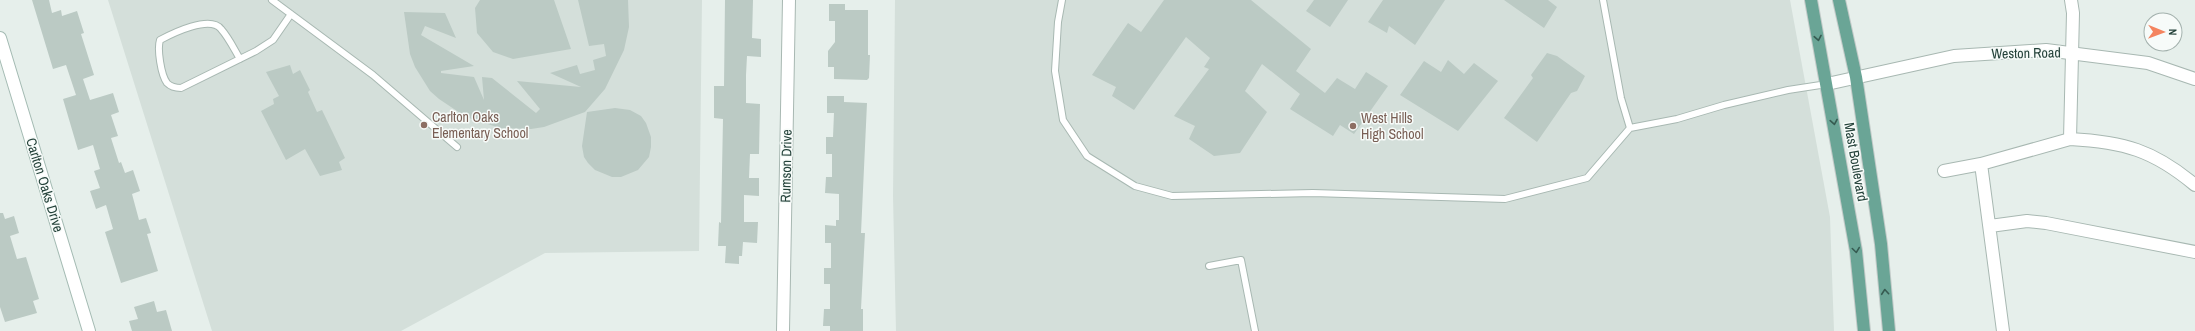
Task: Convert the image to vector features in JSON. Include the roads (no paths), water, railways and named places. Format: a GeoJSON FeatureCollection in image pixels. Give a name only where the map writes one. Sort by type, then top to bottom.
{"type":"FeatureCollection","features":[{"type":"Feature","properties":{"kind":"main road","name":"Mast Boulevard"},"geometry":{"type":"LineString","coordinates":[[1811,0],[1856,251],[1864,331]]}},
{"type":"Feature","properties":{"kind":"main road","name":"Mast Boulevard"},"geometry":{"type":"LineString","coordinates":[[1839,0],[1856,77],[1881,244],[1889,331]]}},
{"type":"Feature","properties":{"kind":"street","name":"Rumson Drive"},"geometry":{"type":"LineString","coordinates":[[782,331],[789,0]]}},
{"type":"Feature","properties":{"kind":"street"},"geometry":{"type":"LineString","coordinates":[[2070,139],[2073,12],[2071,0]]}},
{"type":"Feature","properties":{"kind":"street","name":"Carlton Oaks Drive"},"geometry":{"type":"LineString","coordinates":[[0,38],[89,331]]}},
{"type":"Feature","properties":{"kind":"street","name":"Weston Road"},"geometry":{"type":"LineString","coordinates":[[1827,84],[1954,56],[2046,50],[2148,63],[2195,79]]}},
{"type":"Feature","properties":{"kind":"street"},"geometry":{"type":"LineString","coordinates":[[1944,171],[1981,164],[2070,139],[2100,140],[2149,153],[2174,168],[2195,185]]}},
{"type":"Feature","properties":{"kind":"street"},"geometry":{"type":"LineString","coordinates":[[1981,164],[2003,331]]}},
{"type":"Feature","properties":{"kind":"street"},"geometry":{"type":"LineString","coordinates":[[1990,226],[2027,222],[2046,223],[2195,252]]}},
{"type":"Feature","properties":{"kind":"lane"},"geometry":{"type":"LineString","coordinates":[[272,0],[373,75],[457,147]]}},
{"type":"Feature","properties":{"kind":"lane"},"geometry":{"type":"LineString","coordinates":[[1062,0],[1058,22],[1055,71],[1063,120],[1087,156],[1135,186],[1172,196],[1313,193],[1505,199],[1587,178],[1630,128],[1677,119],[1781,92],[1827,84]]}},
{"type":"Feature","properties":{"kind":"lane"},"geometry":{"type":"LineString","coordinates":[[1603,0],[1621,98],[1630,128]]}},
{"type":"Feature","properties":{"kind":"lane"},"geometry":{"type":"LineString","coordinates":[[240,59],[221,28],[213,24],[204,23],[168,36],[160,40],[158,48],[166,82],[173,88],[181,88],[240,59],[256,51],[273,40],[291,14]]}},
{"type":"Feature","properties":{"kind":"lane"},"geometry":{"type":"LineString","coordinates":[[1209,266],[1241,260],[1255,331]]}},
{"type":"Feature","properties":{"kind":"place","name":"Carlton Oaks Elementary School"},"geometry":{"type":"Point","coordinates":[424,125]}},
{"type":"Feature","properties":{"kind":"place","name":"West Hills High School"},"geometry":{"type":"Point","coordinates":[1353,126]}}]}
